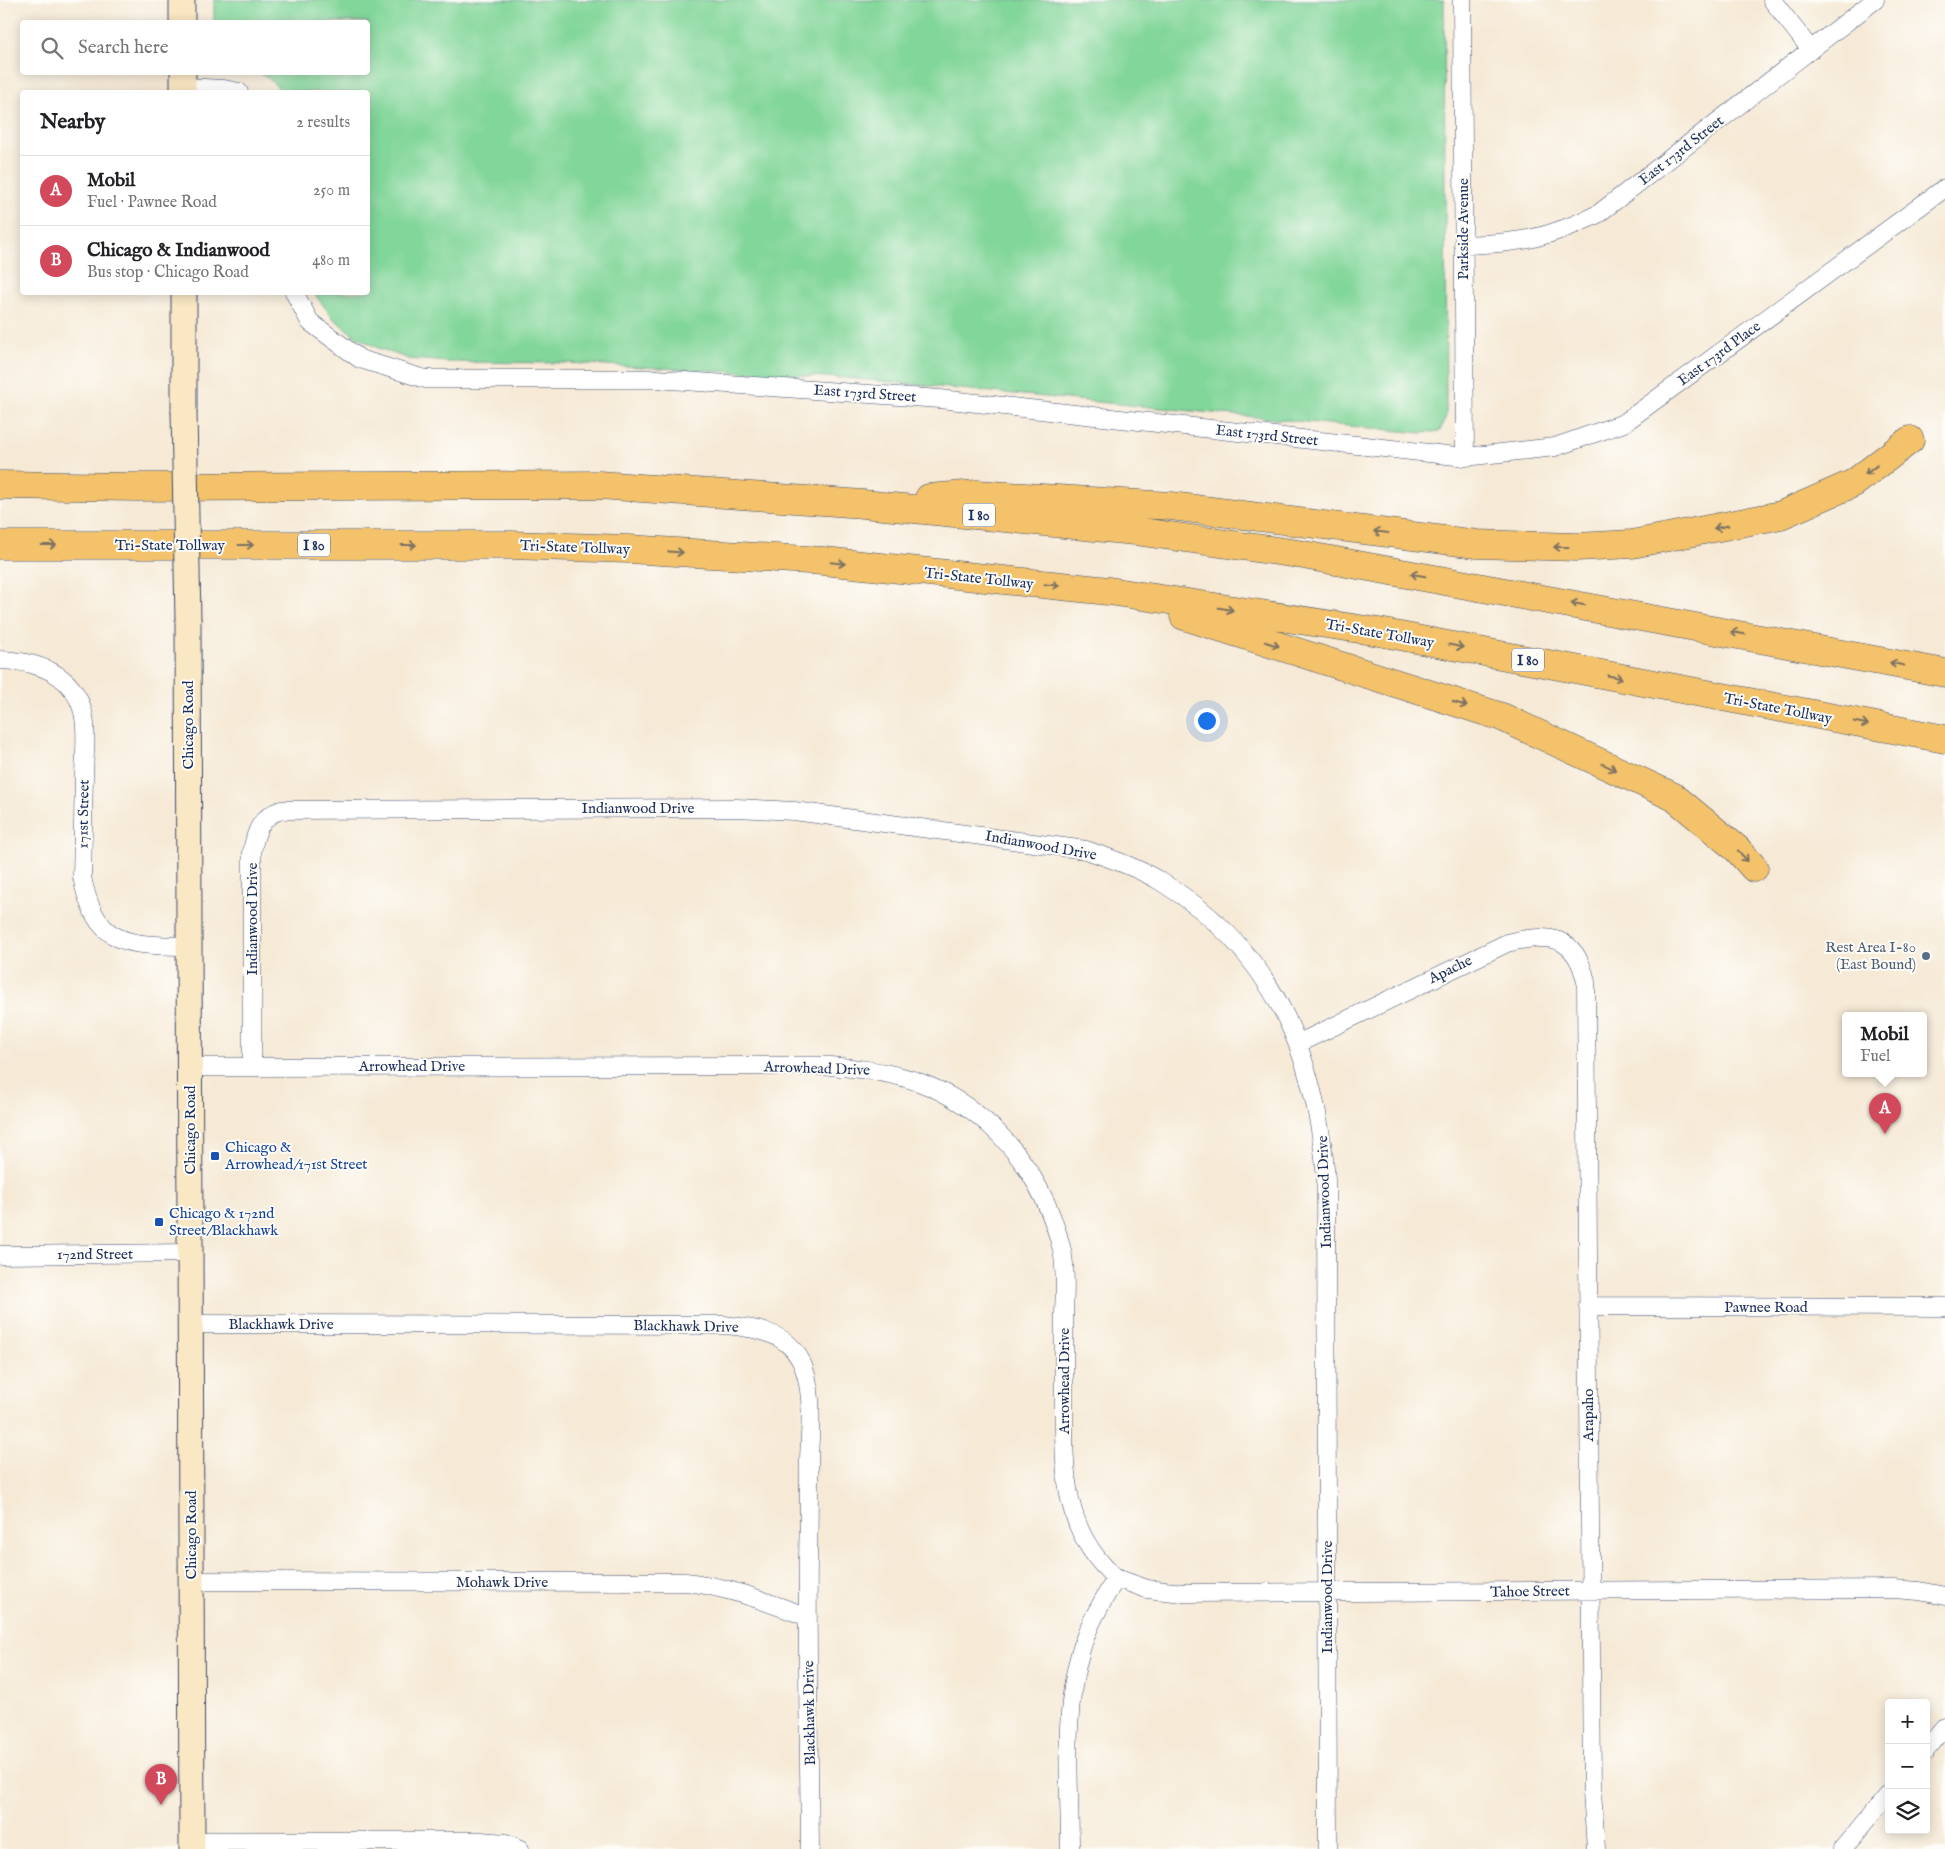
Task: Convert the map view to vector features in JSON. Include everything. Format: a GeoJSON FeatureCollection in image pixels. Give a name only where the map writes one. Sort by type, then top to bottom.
{"type":"FeatureCollection","features":[{"type":"Feature","properties":{"kind":"highway"},"geometry":{"type":"LineString","coordinates":[[863,504],[977,494],[1171,506],[1477,544],[1525,547],[1632,544],[1781,515],[1854,483],[1910,440]]}},
{"type":"Feature","properties":{"kind":"highway","name":"I 80"},"geometry":{"type":"LineString","coordinates":[[0,485],[135,487],[598,485],[863,504],[1136,531],[1298,554],[1945,673]]}},
{"type":"Feature","properties":{"kind":"highway","name":"Tri-State Tollway"},"geometry":{"type":"LineString","coordinates":[[0,545],[511,545],[628,549],[824,561],[1109,591],[1379,632],[1945,739]]}},
{"type":"Feature","properties":{"kind":"highway"},"geometry":{"type":"LineString","coordinates":[[1109,591],[1502,717],[1674,798],[1737,849],[1754,868]]}},
{"type":"Feature","properties":{"kind":"street"},"geometry":{"type":"LineString","coordinates":[[182,0],[182,20]]}},
{"type":"Feature","properties":{"kind":"street","name":"Parkside Avenue"},"geometry":{"type":"LineString","coordinates":[[1462,0],[1466,457]]}},
{"type":"Feature","properties":{"kind":"street"},"geometry":{"type":"LineString","coordinates":[[1772,0],[1812,50]]}},
{"type":"Feature","properties":{"kind":"street","name":"East 173rd Street"},"geometry":{"type":"LineString","coordinates":[[1463,245],[1531,240],[1564,230],[1598,214],[1875,0]]}},
{"type":"Feature","properties":{"kind":"street"},"geometry":{"type":"LineString","coordinates":[[183,84],[229,90]]}},
{"type":"Feature","properties":{"kind":"street","name":"East 173rd Place"},"geometry":{"type":"LineString","coordinates":[[1466,457],[1555,447],[1624,423],[1945,188]]}},
{"type":"Feature","properties":{"kind":"street","name":"Chicago Road"},"geometry":{"type":"LineString","coordinates":[[184,295],[188,620],[192,1845]]}},
{"type":"Feature","properties":{"kind":"street","name":"East 173rd Street"},"geometry":{"type":"LineString","coordinates":[[296,295],[310,322],[360,359],[425,380],[656,379],[940,399],[1466,457]]}},
{"type":"Feature","properties":{"kind":"street","name":"171st Street"},"geometry":{"type":"LineString","coordinates":[[0,660],[32,663],[51,669],[66,682],[77,696],[83,713],[85,737],[82,876],[86,899],[95,918],[107,931],[120,940],[139,945],[189,946]]}},
{"type":"Feature","properties":{"kind":"street","name":"Indianwood Drive"},"geometry":{"type":"LineString","coordinates":[[252,1066],[252,852],[256,832],[264,818],[280,810],[294,808],[737,808],[794,811],[1086,850],[1127,865],[1161,882],[1194,904],[1221,928],[1257,969],[1283,1008],[1299,1043],[1313,1088],[1323,1136],[1326,1179],[1328,1849]]}},
{"type":"Feature","properties":{"kind":"street","name":"Apache"},"geometry":{"type":"LineString","coordinates":[[1299,1043],[1478,955],[1506,943],[1531,937],[1550,937],[1565,943],[1575,952],[1582,964],[1586,982]]}},
{"type":"Feature","properties":{"kind":"street","name":"Arapaho"},"geometry":{"type":"LineString","coordinates":[[1586,982],[1589,1590],[1592,1792],[1596,1849]]}},
{"type":"Feature","properties":{"kind":"street","name":"Arrowhead Drive"},"geometry":{"type":"LineString","coordinates":[[190,1067],[830,1066],[873,1069],[910,1078],[946,1093],[979,1115],[1009,1144],[1036,1181],[1051,1215],[1062,1251],[1065,1291],[1064,1449],[1066,1486],[1076,1521],[1091,1550],[1101,1564],[1116,1578]]}},
{"type":"Feature","properties":{"kind":"street","name":"172nd Street"},"geometry":{"type":"LineString","coordinates":[[0,1255],[190,1253]]}},
{"type":"Feature","properties":{"kind":"street","name":"Pawnee Road"},"geometry":{"type":"LineString","coordinates":[[1588,1306],[1945,1307]]}},
{"type":"Feature","properties":{"kind":"street","name":"Blackhawk Drive"},"geometry":{"type":"LineString","coordinates":[[190,1324],[725,1326],[754,1328],[774,1334],[789,1345],[800,1359],[807,1380],[810,1424],[808,1617],[810,1849]]}},
{"type":"Feature","properties":{"kind":"street"},"geometry":{"type":"LineString","coordinates":[[1070,1849],[1069,1720],[1073,1681],[1081,1648],[1092,1621],[1116,1578]]}},
{"type":"Feature","properties":{"kind":"street","name":"Tahoe Street"},"geometry":{"type":"LineString","coordinates":[[1116,1578],[1148,1589],[1182,1593],[1894,1589],[1919,1590],[1945,1596]]}},
{"type":"Feature","properties":{"kind":"street","name":"Mohawk Drive"},"geometry":{"type":"LineString","coordinates":[[192,1582],[686,1582],[734,1590],[808,1617]]}},
{"type":"Feature","properties":{"kind":"street"},"geometry":{"type":"LineString","coordinates":[[1930,1745],[1945,1727]]}},
{"type":"Feature","properties":{"kind":"street"},"geometry":{"type":"LineString","coordinates":[[1842,1849],[1885,1799]]}},
{"type":"Feature","properties":{"kind":"street"},"geometry":{"type":"LineString","coordinates":[[192,1845],[481,1841],[506,1843],[520,1849]]}},
{"type":"Feature","properties":{"kind":"green space"},"geometry":{"type":"Polygon","coordinates":[[[214,0],[1444,0],[1446,416],[1440,431],[1422,433],[846,378],[567,363],[449,362],[409,359],[378,348],[355,336],[333,318],[316,295],[370,295],[370,90],[281,90],[263,75],[370,75],[370,20],[214,20],[214,0]]]}},
{"type":"Feature","properties":{"kind":"place","name":"Rest Area I-80 (East Bound)"},"geometry":{"type":"Point","coordinates":[1926,956]}},
{"type":"Feature","properties":{"kind":"place","name":"Mobil"},"geometry":{"type":"Point","coordinates":[1885,1134]}},
{"type":"Feature","properties":{"kind":"place","name":"Chicago & Arrowhead/171st Street"},"geometry":{"type":"Point","coordinates":[215,1156]}},
{"type":"Feature","properties":{"kind":"place","name":"Chicago & 172nd Street/Blackhawk"},"geometry":{"type":"Point","coordinates":[159,1222]}},
{"type":"Feature","properties":{"kind":"place","name":"Chicago & Indianwood"},"geometry":{"type":"Point","coordinates":[161,1805]}}]}
